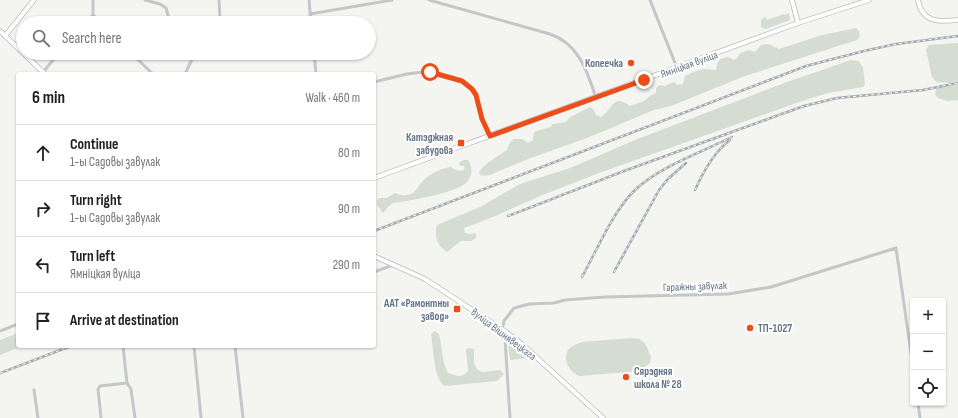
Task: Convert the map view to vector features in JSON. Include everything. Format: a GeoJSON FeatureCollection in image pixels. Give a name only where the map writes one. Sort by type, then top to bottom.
{"type":"FeatureCollection","features":[{"type":"Feature","properties":{"kind":"main road"},"geometry":{"type":"LineString","coordinates":[[21,16],[34,0]]}},
{"type":"Feature","properties":{"kind":"main road"},"geometry":{"type":"LineString","coordinates":[[792,0],[798,23]]}},
{"type":"Feature","properties":{"kind":"main road","name":"Ямніцкая вуліца"},"geometry":{"type":"LineString","coordinates":[[376,177],[798,23],[869,0]]}},
{"type":"Feature","properties":{"kind":"main road"},"geometry":{"type":"LineString","coordinates":[[918,0],[920,8],[926,16],[936,22],[958,20]]}},
{"type":"Feature","properties":{"kind":"main road"},"geometry":{"type":"LineString","coordinates":[[5,36],[16,22]]}},
{"type":"Feature","properties":{"kind":"main road"},"geometry":{"type":"LineString","coordinates":[[0,31],[16,46]]}},
{"type":"Feature","properties":{"kind":"main road"},"geometry":{"type":"LineString","coordinates":[[30,60],[43,72]]}},
{"type":"Feature","properties":{"kind":"main road","name":"вуліца Вішнявецкага"},"geometry":{"type":"LineString","coordinates":[[376,257],[425,279],[504,331],[524,346],[603,418]]}},
{"type":"Feature","properties":{"kind":"street"},"geometry":{"type":"LineString","coordinates":[[93,0],[94,14]]}},
{"type":"Feature","properties":{"kind":"street"},"geometry":{"type":"LineString","coordinates":[[145,0],[160,4],[166,8],[168,16]]}},
{"type":"Feature","properties":{"kind":"street"},"geometry":{"type":"LineString","coordinates":[[220,0],[220,16]]}},
{"type":"Feature","properties":{"kind":"street"},"geometry":{"type":"LineString","coordinates":[[309,0],[310,15]]}},
{"type":"Feature","properties":{"kind":"street"},"geometry":{"type":"LineString","coordinates":[[301,16],[392,0]]}},
{"type":"Feature","properties":{"kind":"street"},"geometry":{"type":"LineString","coordinates":[[429,0],[560,38],[572,48],[582,60],[596,98]]}},
{"type":"Feature","properties":{"kind":"street"},"geometry":{"type":"LineString","coordinates":[[650,0],[677,68]]}},
{"type":"Feature","properties":{"kind":"street"},"geometry":{"type":"LineString","coordinates":[[45,72],[54,60]]}},
{"type":"Feature","properties":{"kind":"street"},"geometry":{"type":"LineString","coordinates":[[138,60],[151,72]]}},
{"type":"Feature","properties":{"kind":"street"},"geometry":{"type":"LineString","coordinates":[[186,72],[193,60]]}},
{"type":"Feature","properties":{"kind":"street"},"geometry":{"type":"LineString","coordinates":[[315,60],[316,72]]}},
{"type":"Feature","properties":{"kind":"street"},"geometry":{"type":"LineString","coordinates":[[376,82],[407,74],[423,72],[433,73],[462,81],[475,93],[482,119],[490,136]]}},
{"type":"Feature","properties":{"kind":"street","name":"Гаражны завулак"},"geometry":{"type":"LineString","coordinates":[[504,331],[504,322],[514,308],[521,305],[605,297],[728,294],[758,290],[896,248],[910,346]]}},
{"type":"Feature","properties":{"kind":"street"},"geometry":{"type":"LineString","coordinates":[[376,271],[393,265]]}},
{"type":"Feature","properties":{"kind":"street"},"geometry":{"type":"LineString","coordinates":[[0,331],[16,325]]}},
{"type":"Feature","properties":{"kind":"street"},"geometry":{"type":"LineString","coordinates":[[504,331],[510,418]]}},
{"type":"Feature","properties":{"kind":"street"},"geometry":{"type":"LineString","coordinates":[[123,348],[127,384],[131,389],[135,418]]}},
{"type":"Feature","properties":{"kind":"street"},"geometry":{"type":"LineString","coordinates":[[194,348],[201,418]]}},
{"type":"Feature","properties":{"kind":"street"},"geometry":{"type":"LineString","coordinates":[[235,348],[243,418]]}},
{"type":"Feature","properties":{"kind":"street"},"geometry":{"type":"LineString","coordinates":[[101,418],[98,390],[100,386],[127,384]]}},
{"type":"Feature","properties":{"kind":"street"},"geometry":{"type":"LineString","coordinates":[[34,390],[38,418]]}},
{"type":"Feature","properties":{"kind":"street"},"geometry":{"type":"LineString","coordinates":[[918,406],[920,418]]}},
{"type":"Feature","properties":{"kind":"shaded area"},"geometry":{"type":"Polygon","coordinates":[[[789,13],[790,20],[766,29],[761,27],[762,19],[766,17],[767,20],[789,13]]]}},
{"type":"Feature","properties":{"kind":"shaded area"},"geometry":{"type":"Polygon","coordinates":[[[856,28],[859,31],[860,36],[857,40],[745,76],[671,106],[654,110],[587,138],[528,159],[490,175],[480,175],[479,172],[492,160],[507,150],[509,144],[514,139],[522,139],[528,143],[533,140],[534,132],[550,127],[553,124],[566,122],[570,117],[590,107],[594,110],[596,115],[601,117],[617,102],[624,102],[630,106],[644,101],[656,93],[656,88],[660,85],[664,86],[674,82],[677,85],[683,84],[685,76],[692,72],[703,69],[716,70],[720,59],[728,57],[734,60],[740,53],[749,50],[755,52],[761,45],[768,44],[779,49],[822,35],[856,28]]]}},
{"type":"Feature","properties":{"kind":"shaded area"},"geometry":{"type":"Polygon","coordinates":[[[958,43],[958,81],[951,83],[936,82],[932,77],[926,50],[929,45],[958,43]]]}},
{"type":"Feature","properties":{"kind":"shaded area"},"geometry":{"type":"Polygon","coordinates":[[[851,60],[858,61],[863,67],[865,84],[863,87],[828,93],[802,101],[599,173],[540,196],[464,228],[465,233],[476,233],[476,238],[471,241],[461,241],[447,252],[441,247],[437,240],[437,225],[480,207],[520,184],[570,168],[635,140],[787,82],[851,60]]]}},
{"type":"Feature","properties":{"kind":"shaded area"},"geometry":{"type":"Polygon","coordinates":[[[958,85],[958,100],[947,101],[938,98],[935,94],[936,89],[958,85]]]}},
{"type":"Feature","properties":{"kind":"shaded area"},"geometry":{"type":"Polygon","coordinates":[[[468,160],[472,172],[466,183],[460,187],[431,196],[393,203],[383,213],[377,205],[379,198],[386,198],[395,193],[404,195],[413,193],[427,177],[440,170],[451,167],[460,171],[464,170],[465,167],[458,163],[468,160]]]}},
{"type":"Feature","properties":{"kind":"shaded area"},"geometry":{"type":"Polygon","coordinates":[[[434,331],[439,334],[443,359],[448,373],[458,376],[464,375],[468,371],[466,349],[469,348],[474,349],[474,363],[477,369],[482,372],[500,370],[504,374],[497,381],[445,386],[441,383],[436,371],[431,334],[434,331]]]}},
{"type":"Feature","properties":{"kind":"shaded area"},"geometry":{"type":"Polygon","coordinates":[[[16,334],[16,348],[18,348],[0,355],[0,340],[16,334]]]}},
{"type":"Feature","properties":{"kind":"shaded area"},"geometry":{"type":"Polygon","coordinates":[[[632,338],[639,339],[645,343],[651,357],[650,363],[640,371],[580,376],[573,372],[568,366],[566,354],[572,346],[576,344],[582,342],[632,338]]]}},
{"type":"Feature","properties":{"kind":"shaded area"},"geometry":{"type":"Polygon","coordinates":[[[509,340],[511,340],[531,358],[510,360],[509,340]]]}},
{"type":"Feature","properties":{"kind":"railway"},"geometry":{"type":"LineString","coordinates":[[376,230],[806,66],[896,44],[958,36]]}},
{"type":"Feature","properties":{"kind":"railway"},"geometry":{"type":"LineString","coordinates":[[508,216],[624,171],[804,106],[837,98],[923,90],[958,83]]}},
{"type":"Feature","properties":{"kind":"railway"},"geometry":{"type":"LineString","coordinates":[[582,277],[606,231],[627,199],[635,190],[668,167],[732,137]]}},
{"type":"Feature","properties":{"kind":"railway"},"geometry":{"type":"LineString","coordinates":[[695,190],[702,176],[719,150],[730,140]]}},
{"type":"Feature","properties":{"kind":"railway"},"geometry":{"type":"LineString","coordinates":[[614,272],[659,190],[668,179],[686,163]]}},
{"type":"Feature","properties":{"kind":"railway"},"geometry":{"type":"LineString","coordinates":[[0,373],[66,348]]}},
{"type":"Feature","properties":{"kind":"place","name":"Копеечка"},"geometry":{"type":"Point","coordinates":[631,63]}},
{"type":"Feature","properties":{"kind":"place","name":"Катэджная забудова"},"geometry":{"type":"Point","coordinates":[461,143]}},
{"type":"Feature","properties":{"kind":"place","name":"ААТ «Рамонтны завод»"},"geometry":{"type":"Point","coordinates":[457,309]}},
{"type":"Feature","properties":{"kind":"place","name":"ТП-1027"},"geometry":{"type":"Point","coordinates":[750,328]}},
{"type":"Feature","properties":{"kind":"place","name":"Сярэдняя школа № 28"},"geometry":{"type":"Point","coordinates":[626,377]}},
{"type":"Feature","properties":{"kind":"route"},"geometry":{"type":"LineString","coordinates":[[430,72],[462,81],[472,89],[476,95],[482,119],[490,136],[644,80]]}}]}
